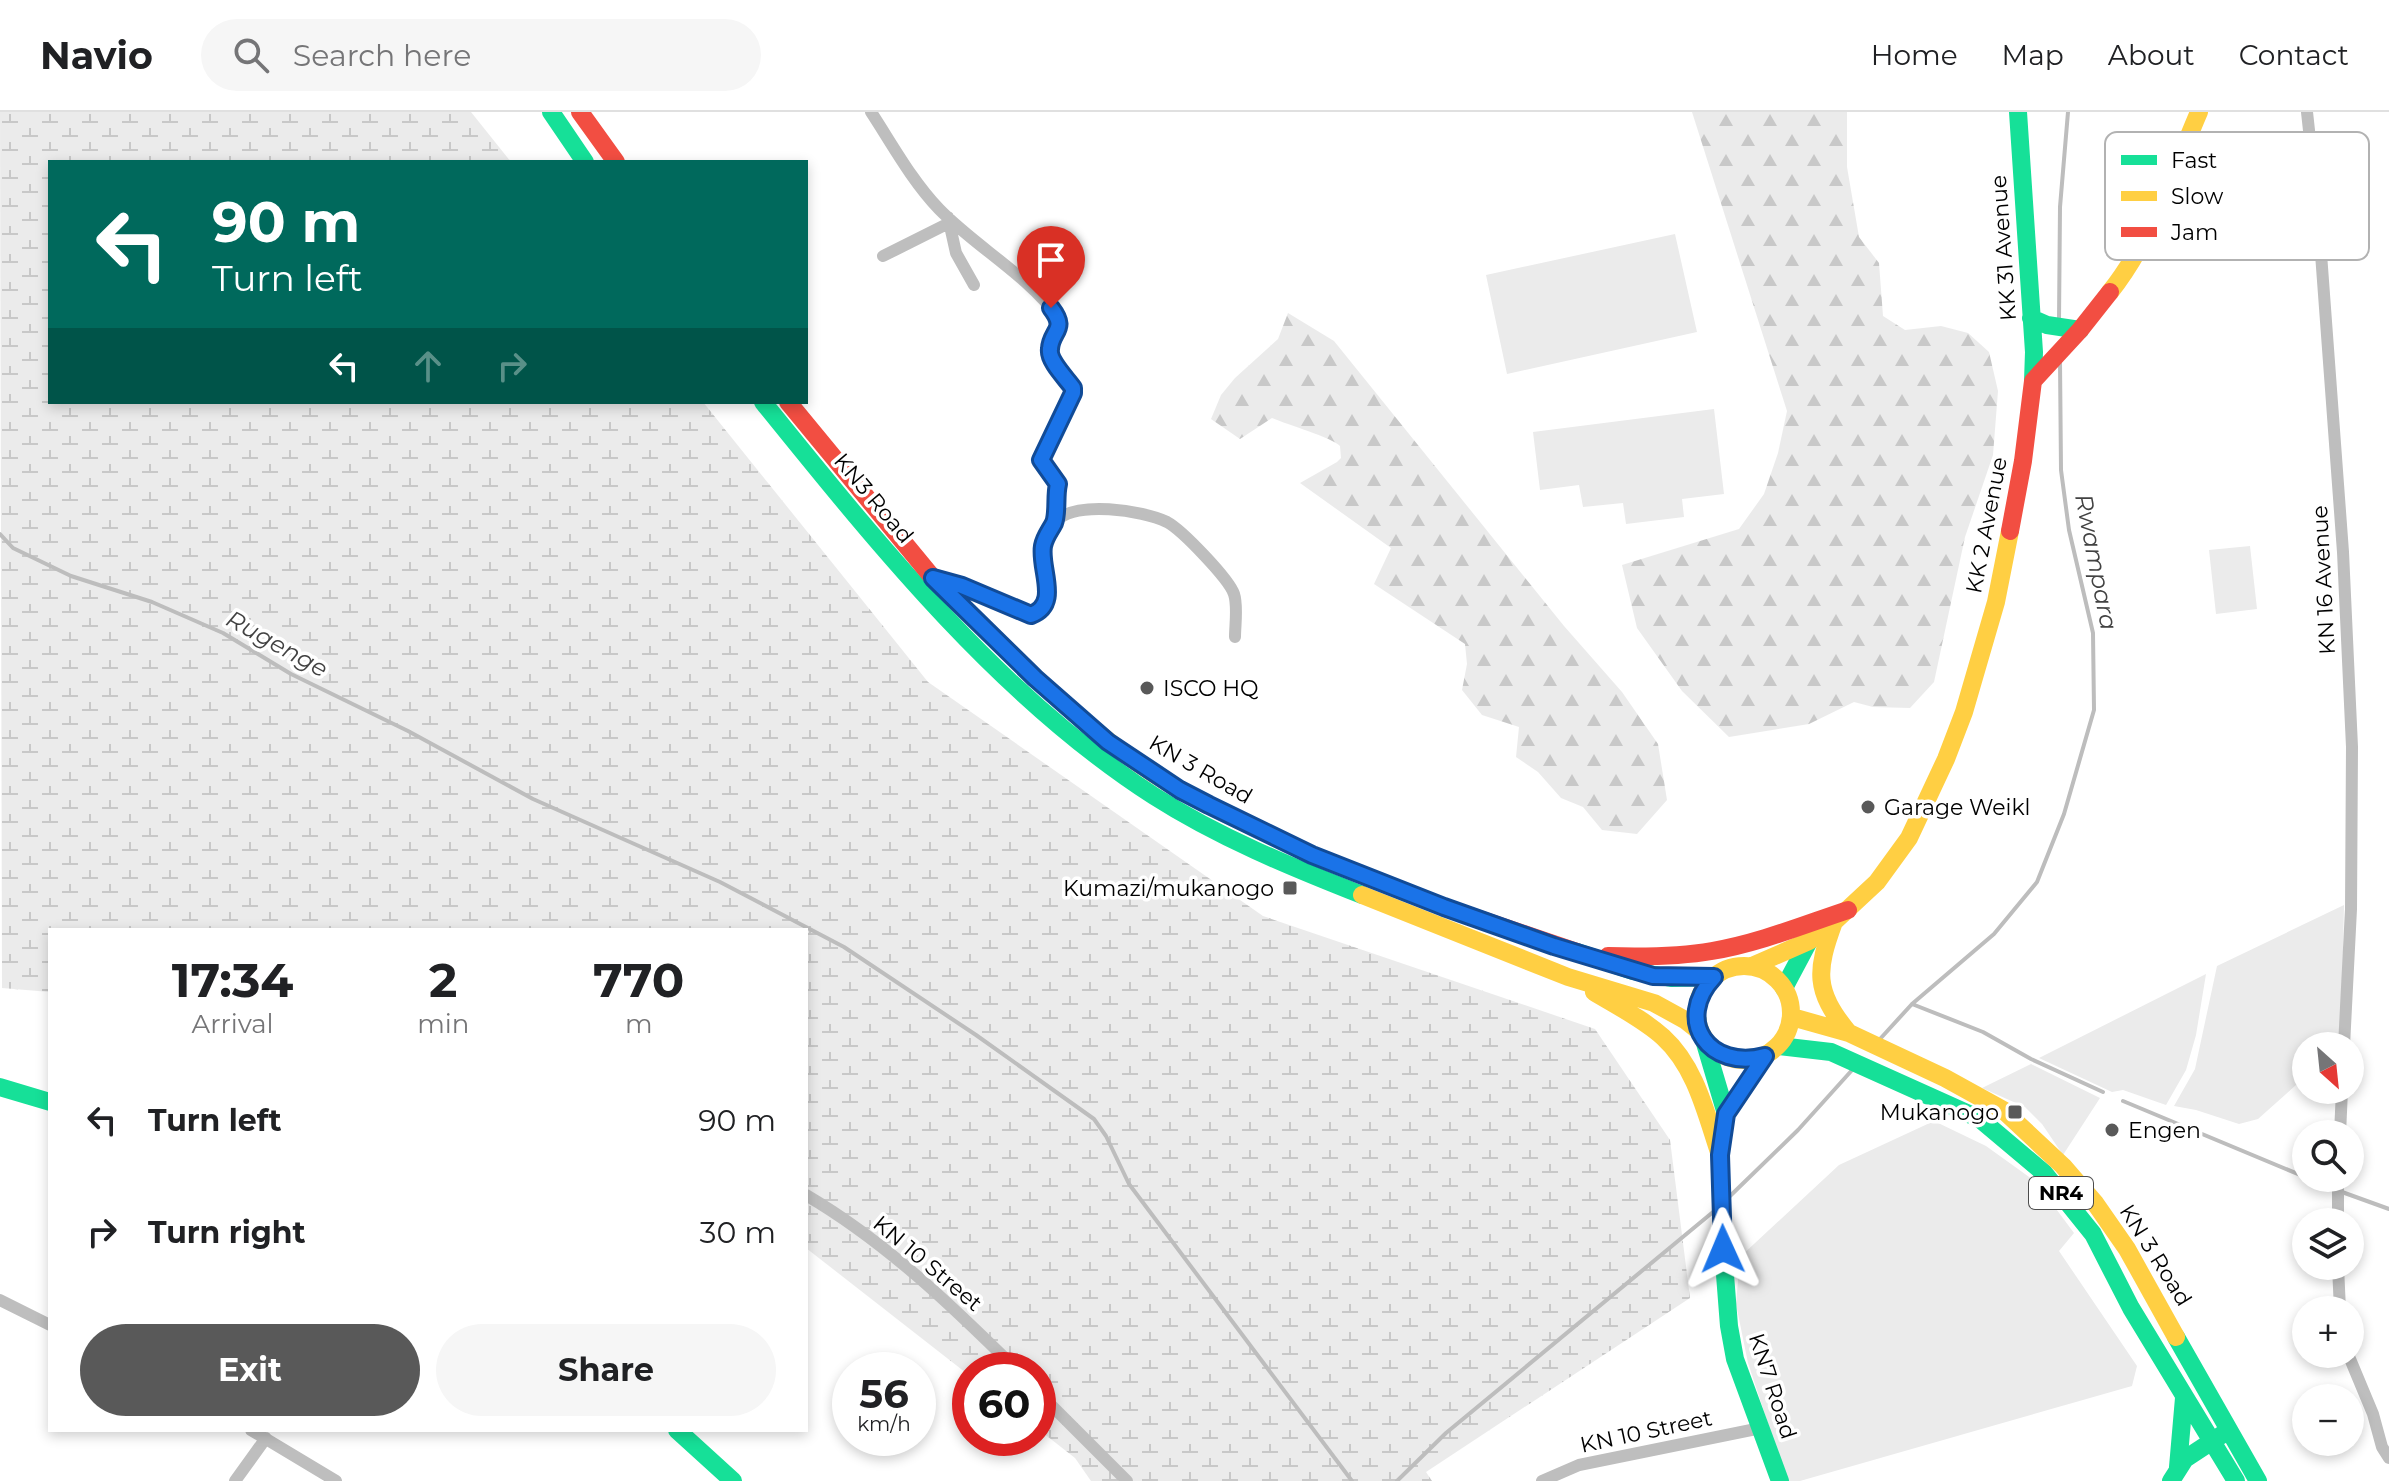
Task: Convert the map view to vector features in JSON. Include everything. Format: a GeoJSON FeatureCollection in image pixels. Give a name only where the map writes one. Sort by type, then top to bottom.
{"type":"FeatureCollection","features":[{"type":"Feature","properties":{"kind":"main road"},"geometry":{"type":"LineString","coordinates":[[551,112],[584,160]]}},
{"type":"Feature","properties":{"kind":"main road"},"geometry":{"type":"LineString","coordinates":[[580,112],[615,160]]}},
{"type":"Feature","properties":{"kind":"main road","name":"KK 31 Avenue"},"geometry":{"type":"LineString","coordinates":[[2018,112],[2033,381]]}},
{"type":"Feature","properties":{"kind":"main road"},"geometry":{"type":"LineString","coordinates":[[2190,132],[2199,112]]}},
{"type":"Feature","properties":{"kind":"main road"},"geometry":{"type":"LineString","coordinates":[[2033,381],[2080,330],[2123,276],[2131,260]]}},
{"type":"Feature","properties":{"kind":"main road"},"geometry":{"type":"LineString","coordinates":[[2031,318],[2047,325],[2080,330]]}},
{"type":"Feature","properties":{"kind":"main road","name":"KK 2 Avenue"},"geometry":{"type":"LineString","coordinates":[[1752,966],[1809,941],[1841,916],[1877,882],[1909,838],[1964,712],[1996,602],[2023,461],[2033,381]]}},
{"type":"Feature","properties":{"kind":"main road","name":"KN3 Road"},"geometry":{"type":"LineString","coordinates":[[765,404],[914,582],[988,658],[1049,718],[1134,783],[1214,829],[1297,868],[1569,977],[1666,1007],[1683,1016],[1702,1036]]}},
{"type":"Feature","properties":{"kind":"main road","name":"KN 3 Road"},"geometry":{"type":"LineString","coordinates":[[790,404],[933,578],[1035,678],[1108,742],[1180,790],[1312,855],[1444,907],[1653,976],[1714,977]]}},
{"type":"Feature","properties":{"kind":"main road"},"geometry":{"type":"LineString","coordinates":[[1581,954],[1637,956],[1714,951],[1841,916]]}},
{"type":"Feature","properties":{"kind":"main road"},"geometry":{"type":"LineString","coordinates":[[1841,916],[1821,957],[1818,975],[1829,1011],[1849,1033]]}},
{"type":"Feature","properties":{"kind":"main road","name":"KK 2 Avenue"},"geometry":{"type":"LineString","coordinates":[[1784,988],[1809,941]]}},
{"type":"Feature","properties":{"kind":"main road"},"geometry":{"type":"LineString","coordinates":[[1702,1036],[1697,1021],[1699,999],[1714,977],[1737,966],[1752,966],[1774,976],[1784,988],[1791,1005],[1788,1032],[1772,1051]]}},
{"type":"Feature","properties":{"kind":"main road"},"geometry":{"type":"LineString","coordinates":[[1569,977],[1664,1038],[1683,1061],[1695,1086],[1720,1155]]}},
{"type":"Feature","properties":{"kind":"main road","name":"KN 3 Road"},"geometry":{"type":"LineString","coordinates":[[1792,1017],[1849,1033],[1909,1059],[2003,1110],[2063,1166],[2095,1203],[2127,1249],[2258,1481]]}},
{"type":"Feature","properties":{"kind":"main road","name":"NR4"},"geometry":{"type":"LineString","coordinates":[[1702,1036],[1716,1052],[1731,1059],[1748,1061],[1772,1051]]}},
{"type":"Feature","properties":{"kind":"main road","name":"KN7 Road"},"geometry":{"type":"LineString","coordinates":[[1702,1036],[1726,1114],[1720,1155],[1729,1326],[1735,1359],[1780,1481]]}},
{"type":"Feature","properties":{"kind":"main road","name":"KN 3 Road"},"geometry":{"type":"LineString","coordinates":[[1772,1051],[1831,1052],[1980,1119],[2044,1173],[2093,1234],[2131,1308],[2210,1440],[2227,1478]]}},
{"type":"Feature","properties":{"kind":"main road","name":"KN7 Road"},"geometry":{"type":"LineString","coordinates":[[1726,1114],[1772,1051]]}},
{"type":"Feature","properties":{"kind":"main road"},"geometry":{"type":"LineString","coordinates":[[0,1087],[48,1101]]}},
{"type":"Feature","properties":{"kind":"main road"},"geometry":{"type":"LineString","coordinates":[[2174,1474],[2184,1398]]}},
{"type":"Feature","properties":{"kind":"main road"},"geometry":{"type":"LineString","coordinates":[[2174,1474],[2185,1459],[2210,1440],[2230,1430]]}},
{"type":"Feature","properties":{"kind":"main road"},"geometry":{"type":"LineString","coordinates":[[679,1432],[733,1481]]}},
{"type":"Feature","properties":{"kind":"main road"},"geometry":{"type":"LineString","coordinates":[[2227,1478],[2247,1462]]}},
{"type":"Feature","properties":{"kind":"street"},"geometry":{"type":"LineString","coordinates":[[871,112],[918,183],[948,220],[1020,279],[1058,317],[1057,334],[1049,351],[1073,388],[1073,393],[1041,460],[1058,484],[1055,522]]}},
{"type":"Feature","properties":{"kind":"street","name":"KN 16 Avenue"},"geometry":{"type":"LineString","coordinates":[[2307,112],[2309,132]]}},
{"type":"Feature","properties":{"kind":"street"},"geometry":{"type":"LineString","coordinates":[[883,256],[948,220]]}},
{"type":"Feature","properties":{"kind":"street"},"geometry":{"type":"LineString","coordinates":[[948,220],[956,253],[974,285]]}},
{"type":"Feature","properties":{"kind":"street","name":"KN 16 Avenue"},"geometry":{"type":"LineString","coordinates":[[2321,260],[2343,552],[2352,747],[2351,909],[2345,1032]]}},
{"type":"Feature","properties":{"kind":"street"},"geometry":{"type":"LineString","coordinates":[[933,578],[962,586],[1031,615],[1043,609],[1048,596],[1043,547],[1047,532],[1055,522],[1068,513],[1094,509],[1144,516],[1167,522],[1193,541],[1234,593],[1235,637]]}},
{"type":"Feature","properties":{"kind":"street","name":"KN 10 Street"},"geometry":{"type":"LineString","coordinates":[[808,1196],[895,1255],[999,1352]]}},
{"type":"Feature","properties":{"kind":"street"},"geometry":{"type":"LineString","coordinates":[[0,1300],[48,1324]]}},
{"type":"Feature","properties":{"kind":"street"},"geometry":{"type":"LineString","coordinates":[[2354,1368],[2373,1414],[2382,1447],[2389,1458]]}},
{"type":"Feature","properties":{"kind":"street"},"geometry":{"type":"LineString","coordinates":[[1056,1410],[1127,1481]]}},
{"type":"Feature","properties":{"kind":"street","name":"KN 10 Street"},"geometry":{"type":"LineString","coordinates":[[1542,1481],[1579,1465],[1761,1428]]}},
{"type":"Feature","properties":{"kind":"street"},"geometry":{"type":"LineString","coordinates":[[255,1432],[336,1481]]}},
{"type":"Feature","properties":{"kind":"street"},"geometry":{"type":"LineString","coordinates":[[235,1481],[266,1438]]}},
{"type":"Feature","properties":{"kind":"green space"},"geometry":{"type":"Polygon","coordinates":[[[0,112],[471,112],[509,160],[48,160],[48,404],[705,404],[928,682],[1263,916],[1595,1029],[1670,1140],[1690,1298],[1426,1472],[1432,1481],[1091,1481],[1075,1458],[1056,1443],[1056,1352],[952,1352],[952,1362],[808,1250],[808,928],[48,928],[48,992],[2,988],[0,112]]]}},
{"type":"Feature","properties":{"kind":"green space"},"geometry":{"type":"Polygon","coordinates":[[[1692,112],[1847,112],[1847,167],[1859,237],[1879,263],[1883,316],[1905,330],[1941,326],[1968,333],[1989,352],[1998,391],[1993,455],[1965,537],[1934,682],[1910,708],[1873,707],[1854,702],[1809,724],[1729,737],[1682,691],[1637,628],[1622,565],[1739,529],[1764,494],[1778,453],[1787,411],[1692,112]]]}},
{"type":"Feature","properties":{"kind":"green space"},"geometry":{"type":"Polygon","coordinates":[[[1675,234],[1697,332],[1507,374],[1486,275],[1675,234]]]}},
{"type":"Feature","properties":{"kind":"green space"},"geometry":{"type":"Polygon","coordinates":[[[1288,313],[1334,341],[1564,626],[1622,692],[1658,744],[1667,800],[1637,834],[1602,830],[1583,807],[1561,798],[1538,772],[1516,757],[1519,727],[1482,715],[1462,690],[1467,664],[1465,644],[1374,584],[1391,548],[1300,483],[1337,462],[1341,458],[1340,446],[1272,418],[1240,439],[1211,419],[1221,395],[1235,378],[1278,339],[1288,313]]]}},
{"type":"Feature","properties":{"kind":"green space"},"geometry":{"type":"Polygon","coordinates":[[[1714,409],[1724,494],[1682,499],[1684,517],[1626,524],[1623,503],[1583,507],[1579,485],[1540,490],[1533,432],[1714,409]]]}},
{"type":"Feature","properties":{"kind":"green space"},"geometry":{"type":"Polygon","coordinates":[[[2250,546],[2257,609],[2216,614],[2209,550],[2250,546]]]}},
{"type":"Feature","properties":{"kind":"green space"},"geometry":{"type":"Polygon","coordinates":[[[2344,905],[2341,1032],[2292,1032],[2292,1089],[2258,1119],[2239,1124],[2174,1106],[2195,1069],[2217,966],[2344,905]]]}},
{"type":"Feature","properties":{"kind":"green space"},"geometry":{"type":"Polygon","coordinates":[[[2206,974],[2196,1035],[2186,1070],[2166,1105],[2123,1090],[2112,1092],[2039,1058],[2206,974]]]}},
{"type":"Feature","properties":{"kind":"green space"},"geometry":{"type":"Polygon","coordinates":[[[2031,1064],[2100,1098],[2063,1155],[2042,1124],[2025,1107],[1982,1088],[2031,1064]]]}},
{"type":"Feature","properties":{"kind":"green space"},"geometry":{"type":"Polygon","coordinates":[[[1934,1121],[1986,1146],[2036,1182],[2074,1233],[2059,1251],[2137,1366],[2132,1386],[1800,1481],[1787,1481],[1748,1363],[1736,1304],[1740,1257],[1839,1165],[1934,1121]]]}},
{"type":"Feature","properties":{"kind":"waterway","name":"Rwampara"},"geometry":{"type":"LineString","coordinates":[[2059,321],[2060,207],[2068,112]]}},
{"type":"Feature","properties":{"kind":"waterway","name":"Rwampara"},"geometry":{"type":"LineString","coordinates":[[1880,1039],[1912,1004],[1994,934],[2037,882],[2064,814],[2094,710],[2093,633],[2069,530],[2061,470],[2060,362]]}},
{"type":"Feature","properties":{"kind":"waterway","name":"Rugenge"},"geometry":{"type":"LineString","coordinates":[[0,534],[13,548],[71,576],[152,602],[223,633],[291,674],[408,731],[533,799],[720,882],[808,928]]}},
{"type":"Feature","properties":{"kind":"waterway"},"geometry":{"type":"LineString","coordinates":[[808,928],[844,947],[976,1035],[1094,1119],[1106,1136],[1129,1184],[1352,1481]]}},
{"type":"Feature","properties":{"kind":"waterway"},"geometry":{"type":"LineString","coordinates":[[1912,1004],[1983,1032],[2031,1059],[2103,1092]]}},
{"type":"Feature","properties":{"kind":"waterway"},"geometry":{"type":"LineString","coordinates":[[1728,1198],[1798,1130],[1853,1069]]}},
{"type":"Feature","properties":{"kind":"waterway"},"geometry":{"type":"LineString","coordinates":[[2123,1101],[2292,1171]]}},
{"type":"Feature","properties":{"kind":"waterway"},"geometry":{"type":"LineString","coordinates":[[2342,1192],[2389,1209]]}},
{"type":"Feature","properties":{"kind":"waterway"},"geometry":{"type":"LineString","coordinates":[[1397,1481],[1446,1433],[1713,1212]]}},
{"type":"Feature","properties":{"kind":"traffic: fast"},"geometry":{"type":"LineString","coordinates":[[551,112],[584,160]]}},
{"type":"Feature","properties":{"kind":"traffic: fast"},"geometry":{"type":"LineString","coordinates":[[2018,112],[2034,352],[2033,381]]}},
{"type":"Feature","properties":{"kind":"traffic: fast"},"geometry":{"type":"LineString","coordinates":[[2031,318],[2047,325],[2080,330]]}},
{"type":"Feature","properties":{"kind":"traffic: fast"},"geometry":{"type":"LineString","coordinates":[[765,404],[896,563],[993,665],[1044,712],[1098,756],[1178,811],[1255,850],[1362,895]]}},
{"type":"Feature","properties":{"kind":"traffic: fast"},"geometry":{"type":"LineString","coordinates":[[1784,988],[1809,941]]}},
{"type":"Feature","properties":{"kind":"traffic: fast"},"geometry":{"type":"LineString","coordinates":[[1577,952],[1633,971],[1671,978],[1714,977]]}},
{"type":"Feature","properties":{"kind":"traffic: fast"},"geometry":{"type":"LineString","coordinates":[[1704,1040],[1726,1114]]}},
{"type":"Feature","properties":{"kind":"traffic: fast"},"geometry":{"type":"LineString","coordinates":[[1779,1046],[1831,1052],[1980,1119],[2044,1173],[2093,1234],[2131,1308],[2236,1481]]}},
{"type":"Feature","properties":{"kind":"traffic: fast"},"geometry":{"type":"LineString","coordinates":[[1765,1056],[1726,1114],[1720,1155],[1723,1249],[1735,1359],[1780,1481]]}},
{"type":"Feature","properties":{"kind":"traffic: fast"},"geometry":{"type":"LineString","coordinates":[[0,1087],[48,1101]]}},
{"type":"Feature","properties":{"kind":"traffic: fast"},"geometry":{"type":"LineString","coordinates":[[2176,1337],[2258,1481]]}},
{"type":"Feature","properties":{"kind":"traffic: fast"},"geometry":{"type":"LineString","coordinates":[[2178,1467],[2184,1398]]}},
{"type":"Feature","properties":{"kind":"traffic: fast"},"geometry":{"type":"LineString","coordinates":[[679,1432],[733,1481]]}},
{"type":"Feature","properties":{"kind":"traffic: fast"},"geometry":{"type":"LineString","coordinates":[[2171,1481],[2185,1459],[2223,1434]]}},
{"type":"Feature","properties":{"kind":"traffic: slow"},"geometry":{"type":"LineString","coordinates":[[2191,132],[2199,112]]}},
{"type":"Feature","properties":{"kind":"traffic: slow"},"geometry":{"type":"LineString","coordinates":[[2110,292],[2132,260]]}},
{"type":"Feature","properties":{"kind":"traffic: slow"},"geometry":{"type":"LineString","coordinates":[[1752,966],[1809,941],[1834,922],[1877,882],[1909,838],[1964,712],[1996,602],[2010,531]]}},
{"type":"Feature","properties":{"kind":"traffic: slow"},"geometry":{"type":"LineString","coordinates":[[974,619],[1072,711],[1151,772],[1212,807],[1312,855]]}},
{"type":"Feature","properties":{"kind":"traffic: slow"},"geometry":{"type":"LineString","coordinates":[[1362,895],[1568,977],[1654,1003],[1700,1032]]}},
{"type":"Feature","properties":{"kind":"traffic: slow"},"geometry":{"type":"LineString","coordinates":[[1834,922],[1824,954],[1822,980],[1829,1004],[1848,1032]]}},
{"type":"Feature","properties":{"kind":"traffic: slow"},"geometry":{"type":"LineString","coordinates":[[1744,966],[1762,969],[1777,980],[1788,995],[1791,1013],[1788,1031],[1777,1046],[1762,1057],[1744,1060],[1726,1057],[1711,1046],[1700,1031],[1697,1013],[1700,995],[1711,980],[1726,969],[1744,966]]}},
{"type":"Feature","properties":{"kind":"traffic: slow"},"geometry":{"type":"LineString","coordinates":[[1594,992],[1647,1024],[1674,1049],[1699,1092],[1720,1155]]}},
{"type":"Feature","properties":{"kind":"traffic: slow"},"geometry":{"type":"LineString","coordinates":[[1792,1017],[1849,1033],[1945,1078],[2003,1110],[2063,1166],[2095,1203],[2127,1249],[2176,1337]]}},
{"type":"Feature","properties":{"kind":"traffic: jam"},"geometry":{"type":"LineString","coordinates":[[580,112],[615,160]]}},
{"type":"Feature","properties":{"kind":"traffic: jam"},"geometry":{"type":"LineString","coordinates":[[2010,531],[2033,381],[2110,292]]}},
{"type":"Feature","properties":{"kind":"traffic: jam"},"geometry":{"type":"LineString","coordinates":[[790,404],[933,578],[974,619]]}},
{"type":"Feature","properties":{"kind":"traffic: jam"},"geometry":{"type":"LineString","coordinates":[[1312,855],[1444,907],[1577,952]]}},
{"type":"Feature","properties":{"kind":"traffic: jam"},"geometry":{"type":"LineString","coordinates":[[1608,956],[1660,956],[1729,948],[1848,910]]}},
{"type":"Feature","properties":{"kind":"place","name":"ISCO HQ"},"geometry":{"type":"Point","coordinates":[1147,688]}},
{"type":"Feature","properties":{"kind":"place","name":"Garage Weikl"},"geometry":{"type":"Point","coordinates":[1868,807]}},
{"type":"Feature","properties":{"kind":"place","name":"Kumazi/mukanogo"},"geometry":{"type":"Point","coordinates":[1290,888]}},
{"type":"Feature","properties":{"kind":"place","name":"Mukanogo"},"geometry":{"type":"Point","coordinates":[2015,1112]}},
{"type":"Feature","properties":{"kind":"place","name":"Engen"},"geometry":{"type":"Point","coordinates":[2112,1130]}},
{"type":"Feature","properties":{"kind":"route"},"geometry":{"type":"LineString","coordinates":[[1051,308],[1058,317],[1059,325],[1050,355],[1073,388],[1073,393],[1041,460],[1058,484],[1055,522],[1047,532],[1043,547],[1046,603],[1043,609],[1031,615],[962,586],[933,578],[1035,678],[1108,742],[1180,790],[1209,805],[1312,855],[1554,946],[1653,976],[1714,977],[1704,988],[1697,1010],[1697,1021],[1704,1040],[1716,1052],[1731,1059],[1748,1061],[1765,1056],[1726,1114],[1720,1155],[1723,1249]]}}]}
